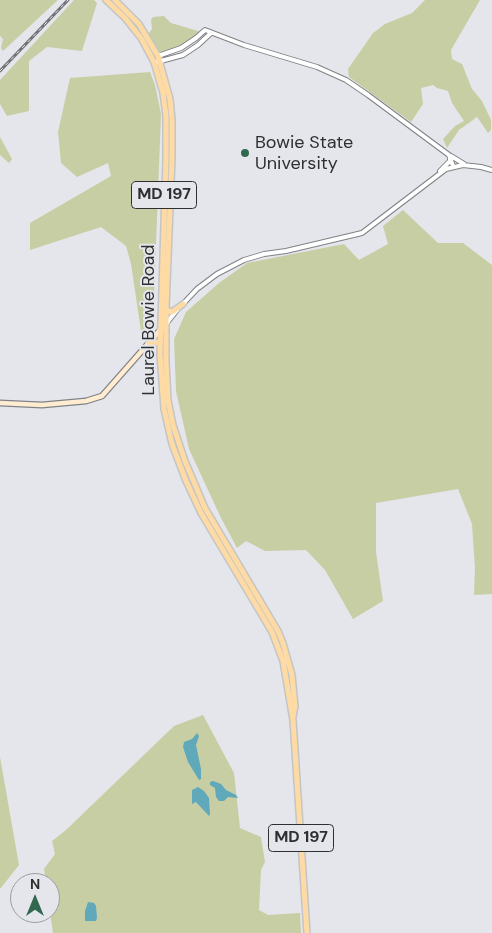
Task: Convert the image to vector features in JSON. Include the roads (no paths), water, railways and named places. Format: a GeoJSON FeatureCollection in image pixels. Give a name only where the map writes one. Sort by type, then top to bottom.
{"type":"FeatureCollection","features":[{"type":"Feature","properties":{"kind":"main road","name":"Laurel Bowie Road"},"geometry":{"type":"LineString","coordinates":[[106,0],[136,31],[154,62],[163,93],[166,116],[160,344],[164,409],[172,444],[201,513],[275,638],[286,670],[293,720],[307,933]]}},
{"type":"Feature","properties":{"kind":"main road","name":"Laurel Bowie Road"},"geometry":{"type":"LineString","coordinates":[[115,0],[139,24],[158,56],[169,90],[172,120],[166,324],[167,388],[172,418],[180,446],[205,508],[275,626],[283,644],[293,682],[295,706],[293,720]]}},
{"type":"Feature","properties":{"kind":"main road"},"geometry":{"type":"LineString","coordinates":[[162,68],[168,60]]}},
{"type":"Feature","properties":{"kind":"main road"},"geometry":{"type":"LineString","coordinates":[[166,308],[172,312],[183,304]]}},
{"type":"Feature","properties":{"kind":"main road"},"geometry":{"type":"LineString","coordinates":[[0,403],[42,405],[86,401],[102,396],[166,324]]}},
{"type":"Feature","properties":{"kind":"main road"},"geometry":{"type":"LineString","coordinates":[[148,343],[156,342],[160,344]]}},
{"type":"Feature","properties":{"kind":"street"},"geometry":{"type":"LineString","coordinates":[[154,62],[158,56],[181,48],[205,30],[244,46],[308,63],[336,75],[368,95],[450,156],[469,166]]}},
{"type":"Feature","properties":{"kind":"street"},"geometry":{"type":"LineString","coordinates":[[154,62],[168,60],[189,52],[211,33]]}},
{"type":"Feature","properties":{"kind":"street"},"geometry":{"type":"LineString","coordinates":[[450,156],[453,166]]}},
{"type":"Feature","properties":{"kind":"street"},"geometry":{"type":"LineString","coordinates":[[437,176],[450,161],[450,156]]}},
{"type":"Feature","properties":{"kind":"street"},"geometry":{"type":"LineString","coordinates":[[166,324],[197,289],[216,274],[244,260],[259,255],[304,247],[362,233],[446,169],[453,166],[469,166],[492,170]]}},
{"type":"Feature","properties":{"kind":"water"},"geometry":{"type":"Polygon","coordinates":[[[197,733],[199,736],[196,745],[201,769],[201,779],[199,780],[188,762],[183,747],[184,742],[192,739],[197,733]]]}},
{"type":"Feature","properties":{"kind":"water"},"geometry":{"type":"Polygon","coordinates":[[[213,781],[221,784],[238,798],[228,797],[224,801],[219,801],[216,797],[215,788],[210,785],[210,782],[213,781]]]}},
{"type":"Feature","properties":{"kind":"water"},"geometry":{"type":"Polygon","coordinates":[[[198,787],[209,798],[209,816],[196,802],[192,804],[192,790],[198,787]]]}},
{"type":"Feature","properties":{"kind":"water"},"geometry":{"type":"Polygon","coordinates":[[[88,902],[94,903],[96,906],[96,921],[85,921],[85,911],[88,902]]]}},
{"type":"Feature","properties":{"kind":"railway"},"geometry":{"type":"LineString","coordinates":[[0,71],[68,0]]}},
{"type":"Feature","properties":{"kind":"place","name":"Bowie State University"},"geometry":{"type":"Point","coordinates":[245,153]}}]}
